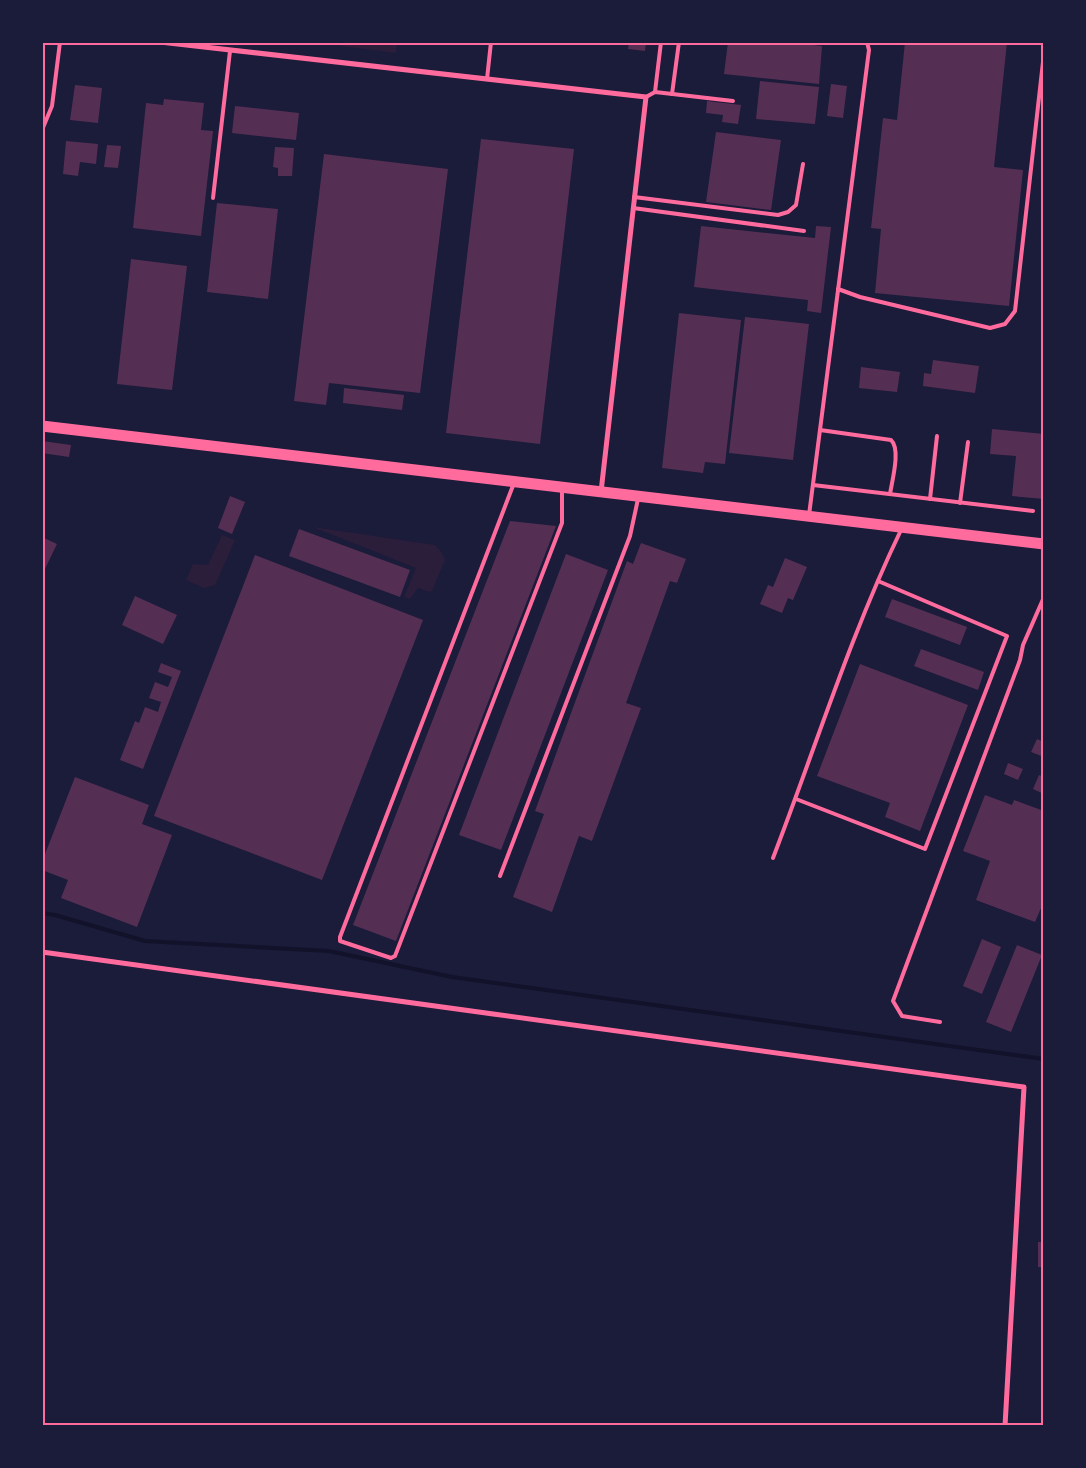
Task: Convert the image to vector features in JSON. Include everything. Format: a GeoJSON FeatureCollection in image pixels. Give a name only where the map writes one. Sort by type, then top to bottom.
{"type":"FeatureCollection","features":[{"type":"Feature","properties":{"kind":"main road"},"geometry":{"type":"LineString","coordinates":[[42,426],[1044,544]]}},
{"type":"Feature","properties":{"kind":"street"},"geometry":{"type":"LineString","coordinates":[[160,42],[646,97],[600,492]]}},
{"type":"Feature","properties":{"kind":"street"},"geometry":{"type":"LineString","coordinates":[[42,952],[1024,1088],[1005,1426]]}},
{"type":"Feature","properties":{"kind":"lane"},"geometry":{"type":"LineString","coordinates":[[42,130],[52,106],[60,42]]}},
{"type":"Feature","properties":{"kind":"lane"},"geometry":{"type":"LineString","coordinates":[[487,79],[491,42]]}},
{"type":"Feature","properties":{"kind":"lane"},"geometry":{"type":"LineString","coordinates":[[655,92],[661,42]]}},
{"type":"Feature","properties":{"kind":"lane"},"geometry":{"type":"LineString","coordinates":[[672,94],[679,42]]}},
{"type":"Feature","properties":{"kind":"lane"},"geometry":{"type":"LineString","coordinates":[[808,517],[869,50],[867,42]]}},
{"type":"Feature","properties":{"kind":"lane"},"geometry":{"type":"LineString","coordinates":[[213,198],[230,51]]}},
{"type":"Feature","properties":{"kind":"lane"},"geometry":{"type":"LineString","coordinates":[[838,289],[860,297],[990,328],[1005,324],[1015,311],[1044,53]]}},
{"type":"Feature","properties":{"kind":"lane"},"geometry":{"type":"LineString","coordinates":[[646,97],[655,92],[733,101]]}},
{"type":"Feature","properties":{"kind":"lane"},"geometry":{"type":"LineString","coordinates":[[634,197],[778,215],[788,212],[796,204],[803,164]]}},
{"type":"Feature","properties":{"kind":"lane"},"geometry":{"type":"LineString","coordinates":[[633,208],[804,231]]}},
{"type":"Feature","properties":{"kind":"lane"},"geometry":{"type":"LineString","coordinates":[[820,430],[888,439],[894,442],[896,451],[890,494]]}},
{"type":"Feature","properties":{"kind":"lane"},"geometry":{"type":"LineString","coordinates":[[930,499],[937,436]]}},
{"type":"Feature","properties":{"kind":"lane"},"geometry":{"type":"LineString","coordinates":[[960,502],[968,442]]}},
{"type":"Feature","properties":{"kind":"lane"},"geometry":{"type":"LineString","coordinates":[[515,482],[340,937],[340,941],[391,958],[395,956],[399,947],[562,523],[562,488]]}},
{"type":"Feature","properties":{"kind":"lane"},"geometry":{"type":"LineString","coordinates":[[813,485],[1033,511]]}},
{"type":"Feature","properties":{"kind":"lane"},"geometry":{"type":"LineString","coordinates":[[500,876],[630,536],[638,497]]}},
{"type":"Feature","properties":{"kind":"lane"},"geometry":{"type":"LineString","coordinates":[[773,858],[832,698],[878,581],[902,528]]}},
{"type":"Feature","properties":{"kind":"lane"},"geometry":{"type":"LineString","coordinates":[[796,799],[926,849],[1007,636],[878,581]]}},
{"type":"Feature","properties":{"kind":"lane"},"geometry":{"type":"LineString","coordinates":[[940,1022],[902,1016],[893,1001],[1017,669],[1023,645],[1044,597]]}},
{"type":"Feature","properties":{"kind":"shaded area"},"geometry":{"type":"Polygon","coordinates":[[[342,42],[397,43],[396,53],[341,46],[342,42]]]}},
{"type":"Feature","properties":{"kind":"shaded area"},"geometry":{"type":"Polygon","coordinates":[[[313,527],[435,545],[445,560],[432,591],[429,592],[418,588],[410,599],[404,597],[416,568],[313,527]]]}},
{"type":"Feature","properties":{"kind":"shaded area"},"geometry":{"type":"Polygon","coordinates":[[[222,535],[235,540],[215,585],[204,588],[186,580],[193,564],[208,565],[222,535]]]}},
{"type":"Feature","properties":{"kind":"building"},"geometry":{"type":"Polygon","coordinates":[[[629,42],[646,42],[645,51],[628,49],[629,42]]]}},
{"type":"Feature","properties":{"kind":"building"},"geometry":{"type":"Polygon","coordinates":[[[728,42],[787,42],[822,46],[819,84],[724,74],[728,42]]]}},
{"type":"Feature","properties":{"kind":"building"},"geometry":{"type":"Polygon","coordinates":[[[905,42],[1007,42],[994,167],[1023,170],[1009,306],[875,293],[881,229],[871,228],[883,118],[897,120],[905,42]]]}},
{"type":"Feature","properties":{"kind":"building"},"geometry":{"type":"Polygon","coordinates":[[[760,81],[819,87],[815,124],[756,119],[760,81]]]}},
{"type":"Feature","properties":{"kind":"building"},"geometry":{"type":"Polygon","coordinates":[[[831,84],[847,86],[843,118],[827,116],[831,84]]]}},
{"type":"Feature","properties":{"kind":"building"},"geometry":{"type":"Polygon","coordinates":[[[75,85],[102,88],[98,123],[70,120],[75,85]]]}},
{"type":"Feature","properties":{"kind":"building"},"geometry":{"type":"Polygon","coordinates":[[[164,99],[204,103],[201,130],[213,131],[201,236],[133,228],[146,103],[163,105],[164,99]]]}},
{"type":"Feature","properties":{"kind":"building"},"geometry":{"type":"Polygon","coordinates":[[[707,101],[741,105],[738,124],[722,122],[723,115],[706,113],[707,101]]]}},
{"type":"Feature","properties":{"kind":"building"},"geometry":{"type":"Polygon","coordinates":[[[235,106],[299,113],[296,140],[232,133],[235,106]]]}},
{"type":"Feature","properties":{"kind":"building"},"geometry":{"type":"Polygon","coordinates":[[[716,132],[781,140],[771,210],[706,202],[716,132]]]}},
{"type":"Feature","properties":{"kind":"building"},"geometry":{"type":"Polygon","coordinates":[[[481,139],[574,149],[540,444],[446,433],[481,139]]]}},
{"type":"Feature","properties":{"kind":"building"},"geometry":{"type":"Polygon","coordinates":[[[66,141],[98,144],[96,164],[80,162],[78,176],[63,174],[66,141]]]}},
{"type":"Feature","properties":{"kind":"building"},"geometry":{"type":"Polygon","coordinates":[[[107,145],[121,146],[118,168],[104,167],[107,145]]]}},
{"type":"Feature","properties":{"kind":"building"},"geometry":{"type":"Polygon","coordinates":[[[275,147],[294,148],[292,176],[278,176],[278,168],[273,167],[275,147]]]}},
{"type":"Feature","properties":{"kind":"building"},"geometry":{"type":"Polygon","coordinates":[[[324,154],[448,169],[420,393],[329,383],[326,405],[294,401],[324,154]]]}},
{"type":"Feature","properties":{"kind":"building"},"geometry":{"type":"Polygon","coordinates":[[[217,203],[278,209],[268,299],[207,292],[217,203]]]}},
{"type":"Feature","properties":{"kind":"building"},"geometry":{"type":"Polygon","coordinates":[[[701,226],[815,238],[816,226],[831,227],[821,313],[807,311],[808,300],[694,287],[701,226]]]}},
{"type":"Feature","properties":{"kind":"building"},"geometry":{"type":"Polygon","coordinates":[[[131,259],[187,266],[172,390],[117,384],[131,259]]]}},
{"type":"Feature","properties":{"kind":"building"},"geometry":{"type":"Polygon","coordinates":[[[679,313],[741,320],[725,464],[705,462],[703,473],[662,468],[679,313]]]}},
{"type":"Feature","properties":{"kind":"building"},"geometry":{"type":"Polygon","coordinates":[[[745,317],[809,324],[793,460],[729,453],[745,317]]]}},
{"type":"Feature","properties":{"kind":"building"},"geometry":{"type":"Polygon","coordinates":[[[933,360],[979,366],[975,393],[923,386],[924,373],[931,374],[933,360]]]}},
{"type":"Feature","properties":{"kind":"building"},"geometry":{"type":"Polygon","coordinates":[[[861,367],[900,372],[897,392],[859,388],[861,367]]]}},
{"type":"Feature","properties":{"kind":"building"},"geometry":{"type":"Polygon","coordinates":[[[344,388],[404,395],[402,410],[343,403],[344,388]]]}},
{"type":"Feature","properties":{"kind":"building"},"geometry":{"type":"Polygon","coordinates":[[[992,429],[1044,434],[1044,499],[1012,496],[1016,456],[990,454],[992,429]]]}},
{"type":"Feature","properties":{"kind":"building"},"geometry":{"type":"Polygon","coordinates":[[[42,441],[71,445],[69,457],[42,453],[42,441]]]}},
{"type":"Feature","properties":{"kind":"building"},"geometry":{"type":"Polygon","coordinates":[[[230,496],[245,502],[232,534],[218,528],[230,496]]]}},
{"type":"Feature","properties":{"kind":"building"},"geometry":{"type":"Polygon","coordinates":[[[510,521],[556,526],[396,941],[353,925],[510,521]]]}},
{"type":"Feature","properties":{"kind":"building"},"geometry":{"type":"Polygon","coordinates":[[[299,529],[410,570],[400,597],[289,556],[299,529]]]}},
{"type":"Feature","properties":{"kind":"building"},"geometry":{"type":"Polygon","coordinates":[[[42,537],[57,544],[42,575],[42,537]]]}},
{"type":"Feature","properties":{"kind":"building"},"geometry":{"type":"Polygon","coordinates":[[[641,543],[686,559],[677,583],[670,581],[626,703],[641,708],[592,841],[579,836],[552,912],[513,897],[544,814],[535,811],[627,561],[633,564],[641,543]]]}},
{"type":"Feature","properties":{"kind":"building"},"geometry":{"type":"Polygon","coordinates":[[[566,554],[608,570],[501,850],[459,835],[566,554]]]}},
{"type":"Feature","properties":{"kind":"building"},"geometry":{"type":"Polygon","coordinates":[[[255,555],[423,620],[322,880],[154,816],[255,555]]]}},
{"type":"Feature","properties":{"kind":"building"},"geometry":{"type":"Polygon","coordinates":[[[785,558],[807,567],[793,600],[788,598],[782,613],[760,604],[768,585],[773,587],[785,558]]]}},
{"type":"Feature","properties":{"kind":"building"},"geometry":{"type":"Polygon","coordinates":[[[135,596],[177,615],[163,644],[122,625],[135,596]]]}},
{"type":"Feature","properties":{"kind":"building"},"geometry":{"type":"Polygon","coordinates":[[[892,599],[967,627],[960,645],[885,617],[892,599]]]}},
{"type":"Feature","properties":{"kind":"building"},"geometry":{"type":"Polygon","coordinates":[[[921,649],[984,672],[978,690],[914,666],[921,649]]]}},
{"type":"Feature","properties":{"kind":"building"},"geometry":{"type":"Polygon","coordinates":[[[161,663],[181,671],[143,769],[120,760],[135,721],[139,723],[145,707],[158,712],[161,702],[149,698],[155,682],[168,687],[172,677],[158,672],[161,663]]]}},
{"type":"Feature","properties":{"kind":"building"},"geometry":{"type":"Polygon","coordinates":[[[860,664],[968,705],[920,831],[885,817],[890,803],[817,776],[860,664]]]}},
{"type":"Feature","properties":{"kind":"building"},"geometry":{"type":"Polygon","coordinates":[[[1037,739],[1044,742],[1044,757],[1031,752],[1037,739]]]}},
{"type":"Feature","properties":{"kind":"building"},"geometry":{"type":"Polygon","coordinates":[[[1008,763],[1023,769],[1018,780],[1004,774],[1008,763]]]}},
{"type":"Feature","properties":{"kind":"building"},"geometry":{"type":"Polygon","coordinates":[[[1039,775],[1044,777],[1044,794],[1033,789],[1039,775]]]}},
{"type":"Feature","properties":{"kind":"building"},"geometry":{"type":"Polygon","coordinates":[[[75,777],[149,805],[142,824],[172,835],[137,927],[61,898],[68,880],[42,870],[42,862],[75,777]]]}},
{"type":"Feature","properties":{"kind":"building"},"geometry":{"type":"Polygon","coordinates":[[[985,795],[1012,805],[1014,800],[1044,811],[1044,901],[1035,922],[976,900],[990,861],[963,851],[985,795]]]}},
{"type":"Feature","properties":{"kind":"building"},"geometry":{"type":"Polygon","coordinates":[[[982,939],[1001,947],[982,994],[963,986],[982,939]]]}},
{"type":"Feature","properties":{"kind":"building"},"geometry":{"type":"Polygon","coordinates":[[[1017,945],[1042,955],[1011,1032],[986,1022],[1017,945]]]}},
{"type":"Feature","properties":{"kind":"building"},"geometry":{"type":"Polygon","coordinates":[[[1038,1242],[1044,1242],[1044,1267],[1038,1267],[1038,1242]]]}},
{"type":"Feature","properties":{"kind":"waterway"},"geometry":{"type":"LineString","coordinates":[[42,913],[145,941],[329,951],[452,977],[1044,1059]]}}]}
